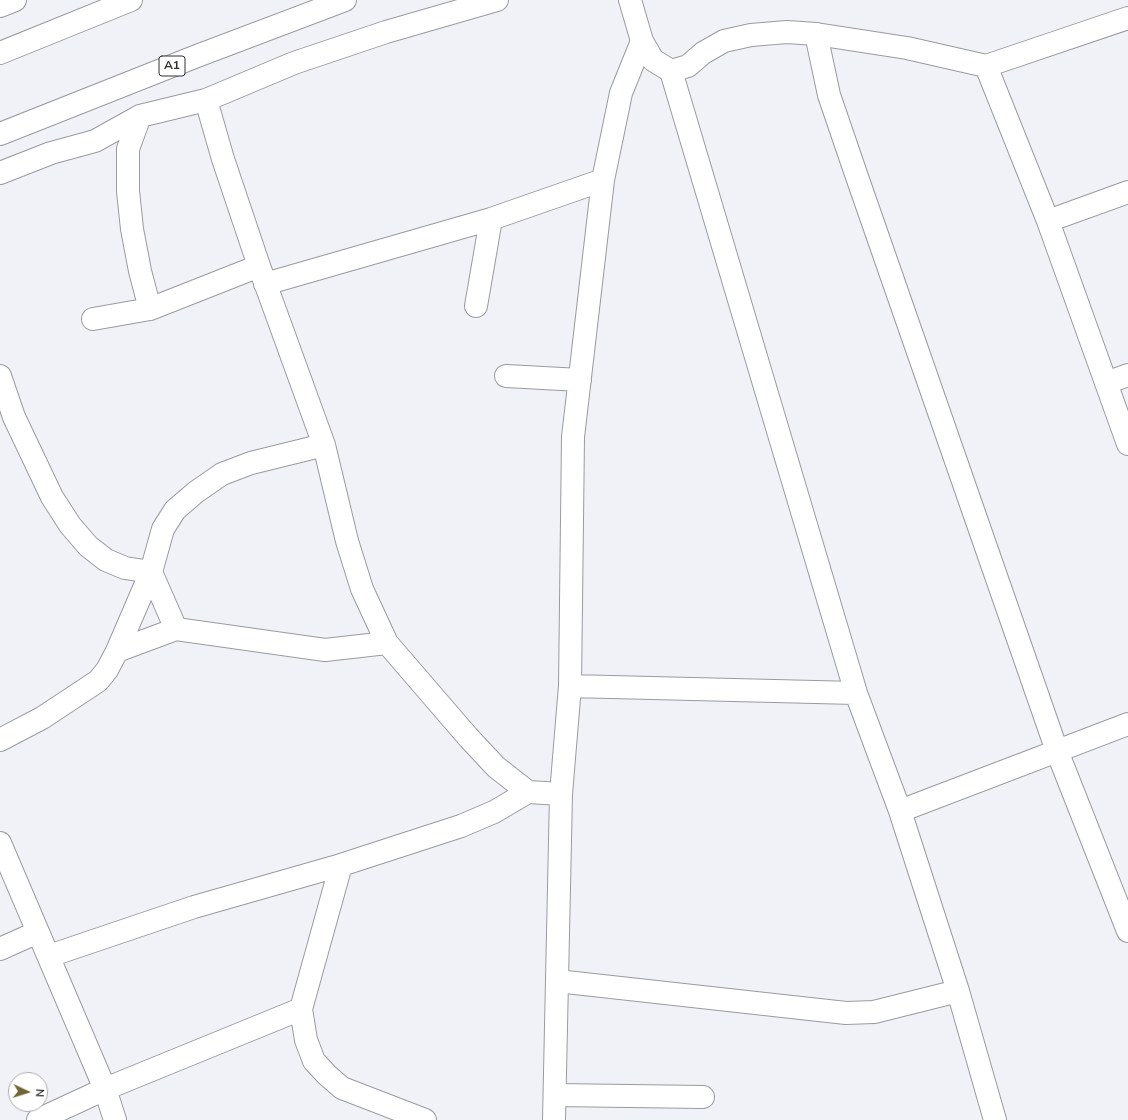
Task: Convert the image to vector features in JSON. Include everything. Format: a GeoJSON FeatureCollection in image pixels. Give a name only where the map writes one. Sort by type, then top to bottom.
{"type":"FeatureCollection","features":[{"type":"Feature","properties":{"kind":"street"},"geometry":{"type":"LineString","coordinates":[[0,6],[14,0]]}},
{"type":"Feature","properties":{"kind":"street"},"geometry":{"type":"LineString","coordinates":[[0,53],[131,0]]}},
{"type":"Feature","properties":{"kind":"street","name":"A1"},"geometry":{"type":"LineString","coordinates":[[0,134],[344,0]]}},
{"type":"Feature","properties":{"kind":"street"},"geometry":{"type":"LineString","coordinates":[[0,173],[51,152],[95,141],[140,116],[206,100],[294,63],[386,32],[497,0]]}},
{"type":"Feature","properties":{"kind":"street"},"geometry":{"type":"LineString","coordinates":[[630,0],[642,41],[653,60],[671,71],[856,693],[900,811],[958,991],[995,1120]]}},
{"type":"Feature","properties":{"kind":"street"},"geometry":{"type":"LineString","coordinates":[[671,71],[688,66],[703,53],[724,42],[751,35],[787,32],[816,34],[907,48],[986,66],[1128,18]]}},
{"type":"Feature","properties":{"kind":"street"},"geometry":{"type":"LineString","coordinates":[[816,34],[829,95],[1057,751],[1128,931]]}},
{"type":"Feature","properties":{"kind":"street"},"geometry":{"type":"LineString","coordinates":[[554,1120],[561,794],[570,686],[573,437],[603,180],[621,93],[642,41]]}},
{"type":"Feature","properties":{"kind":"street"},"geometry":{"type":"LineString","coordinates":[[986,66],[1048,222],[1128,444]]}},
{"type":"Feature","properties":{"kind":"street"},"geometry":{"type":"LineString","coordinates":[[206,100],[223,160],[262,275],[324,445],[347,540],[362,589],[388,643],[468,738],[496,767],[528,792]]}},
{"type":"Feature","properties":{"kind":"street"},"geometry":{"type":"LineString","coordinates":[[140,116],[128,149],[128,192],[132,229],[140,271],[150,309]]}},
{"type":"Feature","properties":{"kind":"street"},"geometry":{"type":"LineString","coordinates":[[93,319],[150,309],[262,275],[490,219],[603,180]]}},
{"type":"Feature","properties":{"kind":"street"},"geometry":{"type":"LineString","coordinates":[[1048,222],[1128,192]]}},
{"type":"Feature","properties":{"kind":"street"},"geometry":{"type":"LineString","coordinates":[[476,306],[490,219]]}},
{"type":"Feature","properties":{"kind":"street"},"geometry":{"type":"LineString","coordinates":[[1106,383],[1128,375]]}},
{"type":"Feature","properties":{"kind":"street"},"geometry":{"type":"LineString","coordinates":[[0,376],[18,424],[52,497],[70,526],[88,546],[106,560],[125,568],[151,572]]}},
{"type":"Feature","properties":{"kind":"street"},"geometry":{"type":"LineString","coordinates":[[506,376],[580,380]]}},
{"type":"Feature","properties":{"kind":"street"},"geometry":{"type":"LineString","coordinates":[[0,740],[42,718],[98,681],[107,670],[118,652],[151,572],[163,529],[175,510],[196,492],[222,474],[251,463],[324,445]]}},
{"type":"Feature","properties":{"kind":"street"},"geometry":{"type":"LineString","coordinates":[[151,572],[176,629]]}},
{"type":"Feature","properties":{"kind":"street"},"geometry":{"type":"LineString","coordinates":[[118,652],[176,629],[325,650],[388,643]]}},
{"type":"Feature","properties":{"kind":"street"},"geometry":{"type":"LineString","coordinates":[[570,686],[856,693]]}},
{"type":"Feature","properties":{"kind":"street"},"geometry":{"type":"LineString","coordinates":[[900,811],[1128,724]]}},
{"type":"Feature","properties":{"kind":"street"},"geometry":{"type":"LineString","coordinates":[[49,956],[194,906],[341,865],[461,826],[494,812],[528,792],[561,794]]}},
{"type":"Feature","properties":{"kind":"street"},"geometry":{"type":"LineString","coordinates":[[0,843],[105,1089],[115,1120]]}},
{"type":"Feature","properties":{"kind":"street"},"geometry":{"type":"LineString","coordinates":[[341,865],[302,1009],[306,1040],[314,1061],[342,1088],[425,1120]]}},
{"type":"Feature","properties":{"kind":"street"},"geometry":{"type":"LineString","coordinates":[[0,949],[38,932]]}},
{"type":"Feature","properties":{"kind":"street"},"geometry":{"type":"LineString","coordinates":[[557,981],[846,1013],[874,1012],[958,991]]}},
{"type":"Feature","properties":{"kind":"street"},"geometry":{"type":"LineString","coordinates":[[38,1120],[105,1089],[302,1009]]}},
{"type":"Feature","properties":{"kind":"street"},"geometry":{"type":"LineString","coordinates":[[555,1095],[703,1097]]}}]}
